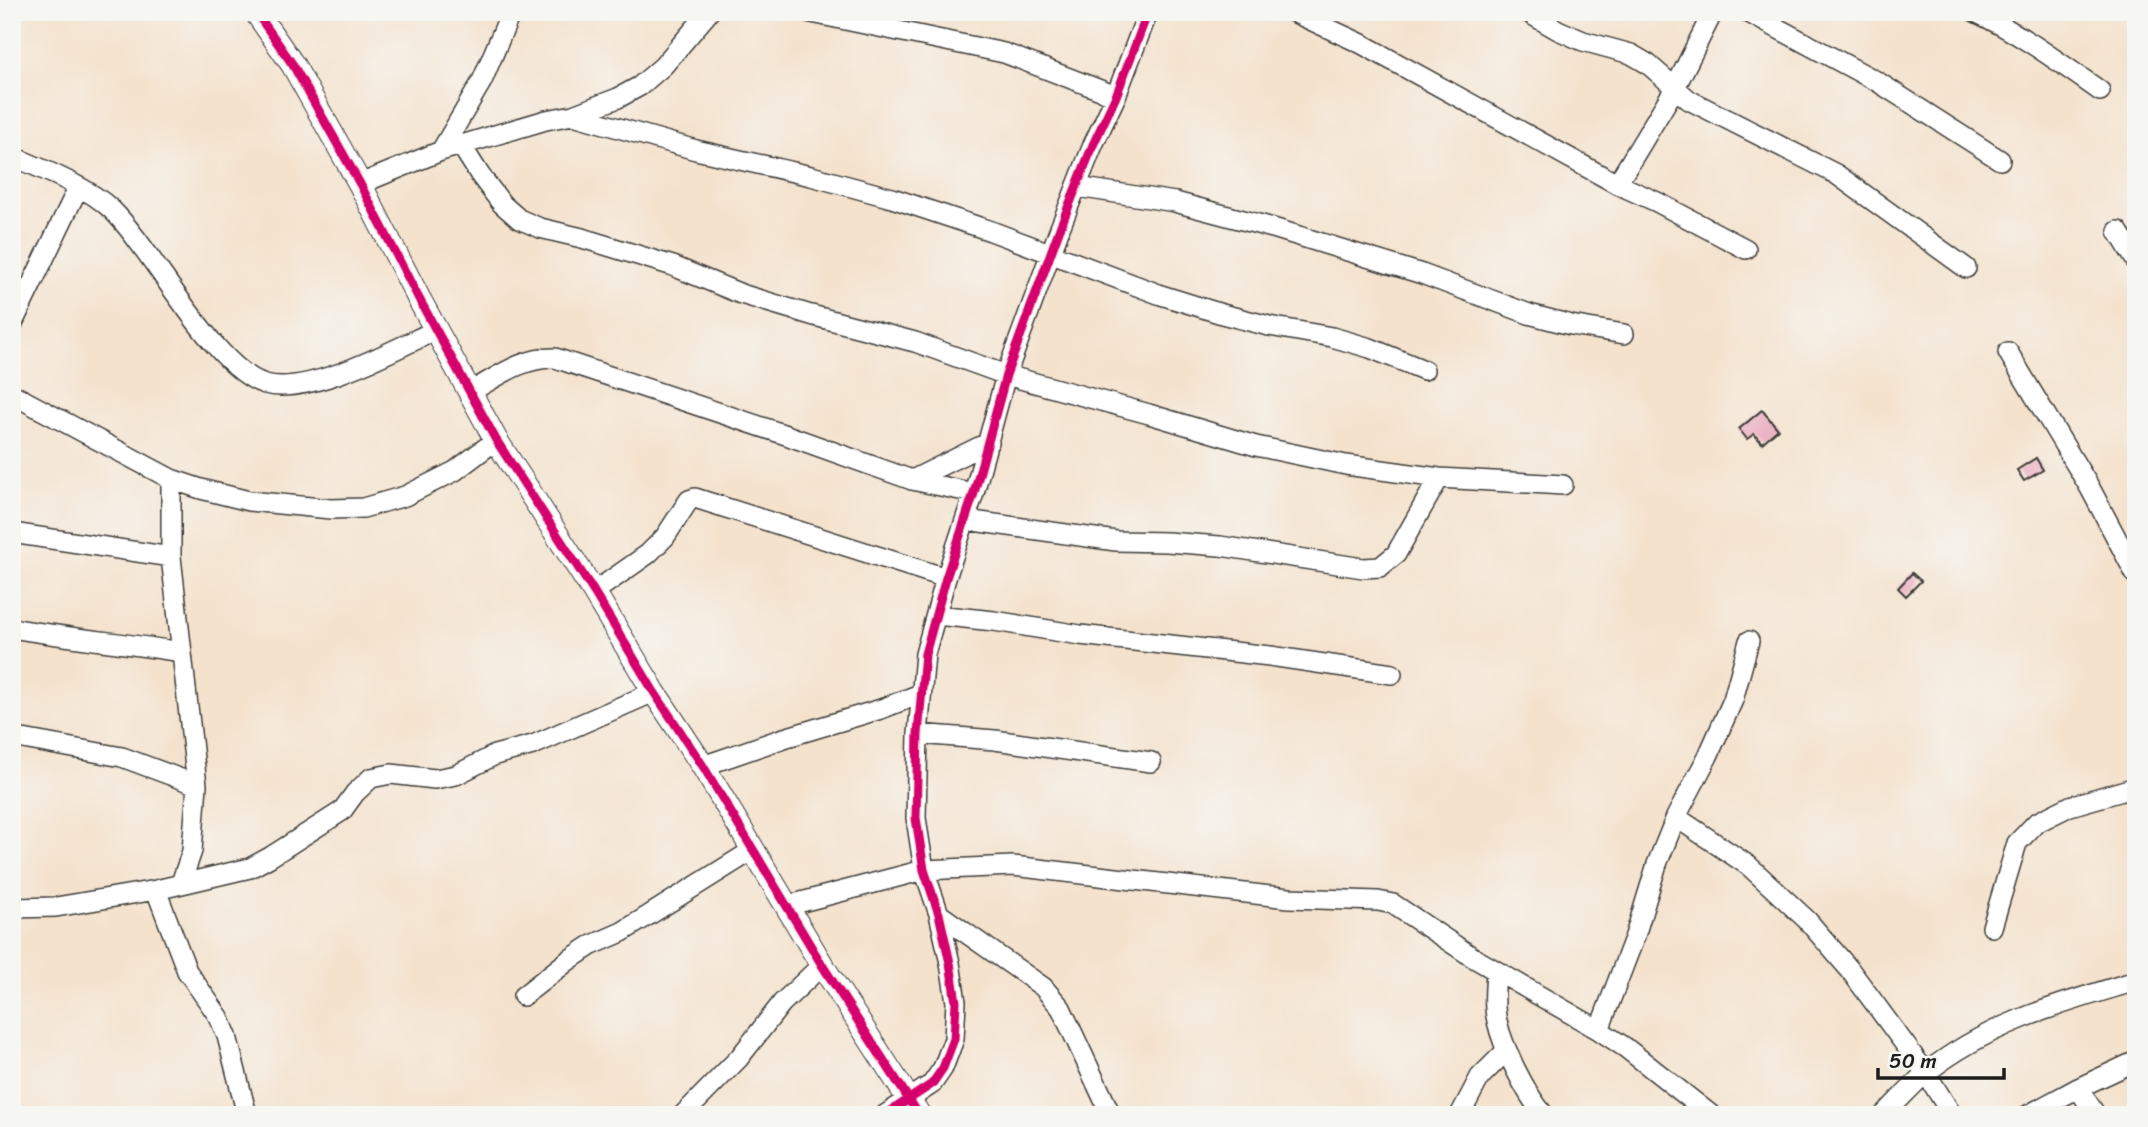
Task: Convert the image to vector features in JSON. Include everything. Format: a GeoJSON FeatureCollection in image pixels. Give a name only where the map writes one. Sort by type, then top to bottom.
{"type":"FeatureCollection","features":[{"type":"Feature","properties":{"kind":"street"},"geometry":{"type":"LineString","coordinates":[[256,12],[293,65],[360,184],[496,440],[703,766],[822,965],[915,1107]]}},
{"type":"Feature","properties":{"kind":"street"},"geometry":{"type":"LineString","coordinates":[[441,151],[482,81],[511,12]]}},
{"type":"Feature","properties":{"kind":"street"},"geometry":{"type":"LineString","coordinates":[[360,184],[441,151],[546,120],[573,115],[618,98],[640,86],[663,66],[709,12]]}},
{"type":"Feature","properties":{"kind":"street"},"geometry":{"type":"LineString","coordinates":[[807,12],[1004,53],[1116,96]]}},
{"type":"Feature","properties":{"kind":"street"},"geometry":{"type":"LineString","coordinates":[[885,1115],[915,1107],[943,1068],[954,1039],[956,1002],[939,914],[924,870],[916,818],[920,694],[925,654],[946,578],[974,494],[1006,375],[1051,253],[1148,12]]}},
{"type":"Feature","properties":{"kind":"street"},"geometry":{"type":"LineString","coordinates":[[1293,12],[1362,44],[1617,184],[1746,249]]}},
{"type":"Feature","properties":{"kind":"street"},"geometry":{"type":"LineString","coordinates":[[1527,12],[1583,41],[1631,54],[1648,64],[1689,100],[1836,174],[1966,268]]}},
{"type":"Feature","properties":{"kind":"street"},"geometry":{"type":"LineString","coordinates":[[1617,184],[1675,88],[1713,12]]}},
{"type":"Feature","properties":{"kind":"street"},"geometry":{"type":"LineString","coordinates":[[1747,12],[1878,82],[2000,160]]}},
{"type":"Feature","properties":{"kind":"street"},"geometry":{"type":"LineString","coordinates":[[1975,12],[2046,53],[2100,91]]}},
{"type":"Feature","properties":{"kind":"street"},"geometry":{"type":"LineString","coordinates":[[573,115],[696,150],[811,176],[892,198],[1051,253],[1161,295],[1269,326],[1332,337],[1370,348],[1424,370]]}},
{"type":"Feature","properties":{"kind":"street"},"geometry":{"type":"LineString","coordinates":[[461,145],[502,204],[519,219],[540,228],[673,266],[741,294],[915,342],[1006,375],[1256,446],[1346,465],[1438,478],[1563,485]]}},
{"type":"Feature","properties":{"kind":"street"},"geometry":{"type":"LineString","coordinates":[[12,156],[110,207],[234,365],[265,384],[307,383],[360,367],[436,330]]}},
{"type":"Feature","properties":{"kind":"street"},"geometry":{"type":"LineString","coordinates":[[1077,187],[1175,202],[1261,224],[1422,274],[1529,314],[1624,334]]}},
{"type":"Feature","properties":{"kind":"street"},"geometry":{"type":"LineString","coordinates":[[12,325],[78,188]]}},
{"type":"Feature","properties":{"kind":"street"},"geometry":{"type":"LineString","coordinates":[[2118,232],[2136,261]]}},
{"type":"Feature","properties":{"kind":"street"},"geometry":{"type":"LineString","coordinates":[[2008,352],[2090,488],[2136,575]]}},
{"type":"Feature","properties":{"kind":"street"},"geometry":{"type":"LineString","coordinates":[[470,392],[526,361],[540,357],[555,358],[912,480],[974,494]]}},
{"type":"Feature","properties":{"kind":"street"},"geometry":{"type":"LineString","coordinates":[[12,394],[171,479],[249,501],[331,509],[363,508],[405,496],[455,471],[496,440]]}},
{"type":"Feature","properties":{"kind":"street"},"geometry":{"type":"LineString","coordinates":[[912,480],[989,442]]}},
{"type":"Feature","properties":{"kind":"street"},"geometry":{"type":"LineString","coordinates":[[966,520],[1116,541],[1220,546],[1363,568],[1380,568],[1396,554],[1438,478]]}},
{"type":"Feature","properties":{"kind":"street"},"geometry":{"type":"LineString","coordinates":[[171,479],[171,557],[197,785],[191,851],[181,883]]}},
{"type":"Feature","properties":{"kind":"street"},"geometry":{"type":"LineString","coordinates":[[594,592],[648,554],[665,537],[689,500],[695,498],[946,578]]}},
{"type":"Feature","properties":{"kind":"street"},"geometry":{"type":"LineString","coordinates":[[12,533],[171,557]]}},
{"type":"Feature","properties":{"kind":"street"},"geometry":{"type":"LineString","coordinates":[[936,615],[1080,635],[1270,656],[1392,674]]}},
{"type":"Feature","properties":{"kind":"street"},"geometry":{"type":"LineString","coordinates":[[12,628],[181,652]]}},
{"type":"Feature","properties":{"kind":"street"},"geometry":{"type":"LineString","coordinates":[[1599,1030],[1636,936],[1657,864],[1676,817],[1708,757],[1733,700],[1749,640]]}},
{"type":"Feature","properties":{"kind":"street"},"geometry":{"type":"LineString","coordinates":[[12,908],[56,906],[156,890],[250,868],[342,811],[355,793],[371,778],[391,774],[435,779],[456,775],[495,755],[533,745],[654,692]]}},
{"type":"Feature","properties":{"kind":"street"},"geometry":{"type":"LineString","coordinates":[[703,766],[920,694]]}},
{"type":"Feature","properties":{"kind":"street"},"geometry":{"type":"LineString","coordinates":[[918,734],[995,740],[1152,762]]}},
{"type":"Feature","properties":{"kind":"street"},"geometry":{"type":"LineString","coordinates":[[12,737],[122,757],[197,785]]}},
{"type":"Feature","properties":{"kind":"street"},"geometry":{"type":"LineString","coordinates":[[1992,927],[2017,843],[2036,823],[2070,806],[2136,787]]}},
{"type":"Feature","properties":{"kind":"street"},"geometry":{"type":"LineString","coordinates":[[1676,817],[1749,866],[1807,920],[1850,970],[1926,1073],[1952,1115]]}},
{"type":"Feature","properties":{"kind":"street"},"geometry":{"type":"LineString","coordinates":[[523,996],[590,946],[622,932],[753,850]]}},
{"type":"Feature","properties":{"kind":"street"},"geometry":{"type":"LineString","coordinates":[[786,906],[924,870],[1013,866],[1289,898],[1378,901],[1393,904],[1496,972],[1599,1030],[1711,1115]]}},
{"type":"Feature","properties":{"kind":"street"},"geometry":{"type":"LineString","coordinates":[[156,890],[187,971],[212,1005],[228,1036],[247,1115]]}},
{"type":"Feature","properties":{"kind":"street"},"geometry":{"type":"LineString","coordinates":[[939,914],[1043,987],[1061,1008],[1111,1115]]}},
{"type":"Feature","properties":{"kind":"street"},"geometry":{"type":"LineString","coordinates":[[683,1115],[739,1058],[782,1003],[822,965]]}},
{"type":"Feature","properties":{"kind":"street"},"geometry":{"type":"LineString","coordinates":[[1496,972],[1496,1019],[1507,1050],[1530,1098],[1544,1115]]}},
{"type":"Feature","properties":{"kind":"street"},"geometry":{"type":"LineString","coordinates":[[1884,1115],[1926,1073],[1965,1047],[2020,1018],[2046,1008],[2136,982]]}},
{"type":"Feature","properties":{"kind":"street"},"geometry":{"type":"LineString","coordinates":[[1460,1115],[1480,1077],[1507,1050]]}},
{"type":"Feature","properties":{"kind":"street"},"geometry":{"type":"LineString","coordinates":[[2028,1115],[2136,1061]]}},
{"type":"Feature","properties":{"kind":"street"},"geometry":{"type":"LineString","coordinates":[[2078,1088],[2096,1115]]}},
{"type":"Feature","properties":{"kind":"building"},"geometry":{"type":"Polygon","coordinates":[[[1762,410],[1778,429],[1762,443],[1754,434],[1747,439],[1739,429],[1762,410]]]}},
{"type":"Feature","properties":{"kind":"building"},"geometry":{"type":"Polygon","coordinates":[[[2036,458],[2043,470],[2024,481],[2017,470],[2036,458]]]}},
{"type":"Feature","properties":{"kind":"building"},"geometry":{"type":"Polygon","coordinates":[[[1912,573],[1921,581],[1906,596],[1898,588],[1912,573]]]}},
{"type":"Feature","properties":{"kind":"cycle path"},"geometry":{"type":"LineString","coordinates":[[256,12],[293,65],[360,184],[496,440],[703,766],[822,965],[919,1115]]}},
{"type":"Feature","properties":{"kind":"cycle path"},"geometry":{"type":"LineString","coordinates":[[885,1115],[932,1084],[943,1068],[954,1039],[956,1002],[950,963],[939,914],[924,870],[916,818],[918,734],[925,654],[974,493],[1006,375],[1060,228],[1148,12]]}}]}
